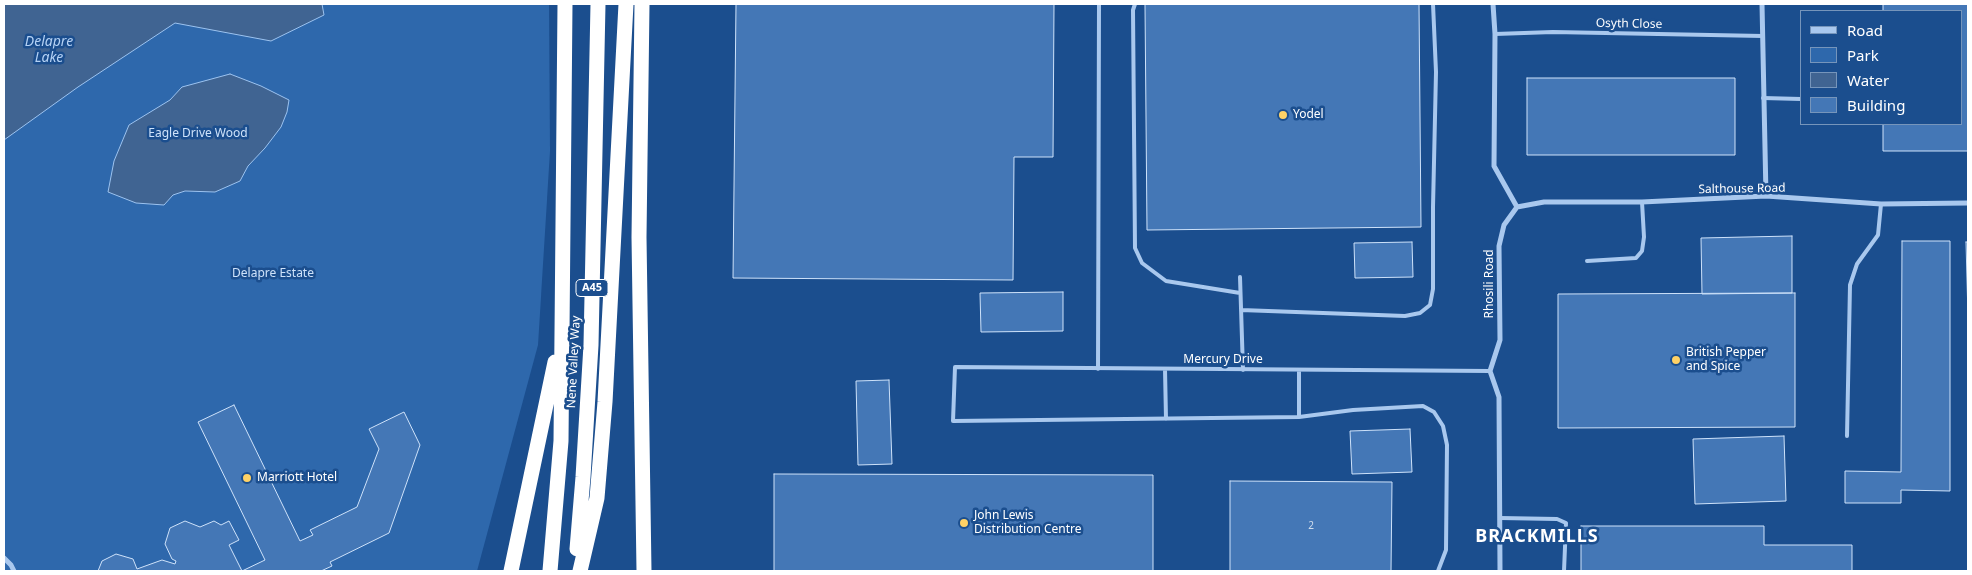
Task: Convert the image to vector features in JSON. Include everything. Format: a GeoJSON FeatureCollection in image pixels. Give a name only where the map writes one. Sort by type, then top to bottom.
{"type":"FeatureCollection","features":[{"type":"Feature","properties":{"kind":"highway","name":"Nene Valley Way"},"geometry":{"type":"LineString","coordinates":[[550,571],[561,441],[565,4]]}},
{"type":"Feature","properties":{"kind":"highway","name":"Nene Valley Way"},"geometry":{"type":"LineString","coordinates":[[575,571],[584,477],[591,345],[598,4]]}},
{"type":"Feature","properties":{"kind":"highway"},"geometry":{"type":"LineString","coordinates":[[580,571],[597,498],[606,402],[626,4]]}},
{"type":"Feature","properties":{"kind":"highway"},"geometry":{"type":"LineString","coordinates":[[642,4],[639,237],[644,571]]}},
{"type":"Feature","properties":{"kind":"highway"},"geometry":{"type":"LineString","coordinates":[[511,571],[561,332]]}},
{"type":"Feature","properties":{"kind":"street"},"geometry":{"type":"LineString","coordinates":[[1493,4],[1495,34],[1494,166],[1517,207]]}},
{"type":"Feature","properties":{"kind":"street"},"geometry":{"type":"LineString","coordinates":[[1762,4],[1766,196]]}},
{"type":"Feature","properties":{"kind":"street","name":"Salthouse Road"},"geometry":{"type":"LineString","coordinates":[[1517,207],[1544,202],[1642,202],[1766,196],[1880,204],[1968,203]]}},
{"type":"Feature","properties":{"kind":"street","name":"Rhosili Road"},"geometry":{"type":"LineString","coordinates":[[1490,372],[1500,340],[1499,246],[1504,225],[1517,207]]}},
{"type":"Feature","properties":{"kind":"street"},"geometry":{"type":"LineString","coordinates":[[1490,372],[1499,397],[1500,571]]}},
{"type":"Feature","properties":{"kind":"street"},"geometry":{"type":"LineString","coordinates":[[4,558],[14,571]]}},
{"type":"Feature","properties":{"kind":"lane"},"geometry":{"type":"LineString","coordinates":[[1098,368],[1099,4]]}},
{"type":"Feature","properties":{"kind":"lane"},"geometry":{"type":"LineString","coordinates":[[1135,4],[1133,29],[1135,248],[1142,262],[1166,281],[1240,293]]}},
{"type":"Feature","properties":{"kind":"lane"},"geometry":{"type":"LineString","coordinates":[[1241,310],[1405,316],[1420,313],[1430,305],[1433,289],[1436,72],[1433,4]]}},
{"type":"Feature","properties":{"kind":"lane","name":"Osyth Close"},"geometry":{"type":"LineString","coordinates":[[1495,34],[1556,32],[1763,36]]}},
{"type":"Feature","properties":{"kind":"lane"},"geometry":{"type":"LineString","coordinates":[[1763,98],[1800,99]]}},
{"type":"Feature","properties":{"kind":"lane"},"geometry":{"type":"LineString","coordinates":[[1587,260],[1636,258],[1642,251],[1644,237],[1642,202]]}},
{"type":"Feature","properties":{"kind":"lane"},"geometry":{"type":"LineString","coordinates":[[1847,436],[1850,285],[1857,264],[1878,235],[1880,204]]}},
{"type":"Feature","properties":{"kind":"lane"},"geometry":{"type":"LineString","coordinates":[[1240,276],[1243,370]]}},
{"type":"Feature","properties":{"kind":"lane","name":"Mercury Drive"},"geometry":{"type":"LineString","coordinates":[[1166,419],[952,421],[955,367],[1490,372]]}},
{"type":"Feature","properties":{"kind":"lane"},"geometry":{"type":"LineString","coordinates":[[1165,369],[1166,419],[1299,417],[1353,410],[1423,406],[1434,412],[1442,426],[1447,445],[1446,550],[1438,571]]}},
{"type":"Feature","properties":{"kind":"lane"},"geometry":{"type":"LineString","coordinates":[[1299,370],[1299,417]]}},
{"type":"Feature","properties":{"kind":"lane"},"geometry":{"type":"LineString","coordinates":[[1500,518],[1557,519],[1566,523],[1564,571]]}},
{"type":"Feature","properties":{"kind":"green space","name":"Delapre Estate"},"geometry":{"type":"Polygon","coordinates":[[[4,4],[549,4],[550,151],[538,345],[477,571],[4,571],[4,4]]]}},
{"type":"Feature","properties":{"kind":"water","name":"Delapre Lake"},"geometry":{"type":"Polygon","coordinates":[[[4,4],[322,4],[324,15],[271,41],[175,23],[78,87],[4,140],[4,4]]]}},
{"type":"Feature","properties":{"kind":"water"},"geometry":{"type":"Polygon","coordinates":[[[230,74],[261,86],[289,100],[281,127],[248,166],[240,181],[215,192],[185,191],[173,195],[164,205],[136,203],[108,192],[114,161],[129,125],[170,100],[182,87],[230,74]]]}},
{"type":"Feature","properties":{"kind":"building"},"geometry":{"type":"Polygon","coordinates":[[[736,4],[1054,4],[1053,157],[1014,157],[1013,280],[733,278],[736,4]]]}},
{"type":"Feature","properties":{"kind":"building","name":"Yodel"},"geometry":{"type":"Polygon","coordinates":[[[1145,4],[1419,4],[1421,227],[1147,230],[1145,4]]]}},
{"type":"Feature","properties":{"kind":"building"},"geometry":{"type":"Polygon","coordinates":[[[1883,4],[1968,4],[1968,151],[1883,151],[1883,125],[1962,125],[1962,10],[1883,10],[1883,4]]]}},
{"type":"Feature","properties":{"kind":"building"},"geometry":{"type":"Polygon","coordinates":[[[1527,78],[1735,78],[1735,155],[1527,155],[1527,78]]]}},
{"type":"Feature","properties":{"kind":"building"},"geometry":{"type":"Polygon","coordinates":[[[1792,236],[1792,293],[1702,294],[1701,238],[1792,236]]]}},
{"type":"Feature","properties":{"kind":"building"},"geometry":{"type":"Polygon","coordinates":[[[1902,241],[1950,241],[1950,491],[1901,490],[1901,503],[1845,503],[1845,471],[1901,472],[1902,241]]]}},
{"type":"Feature","properties":{"kind":"building"},"geometry":{"type":"Polygon","coordinates":[[[1412,242],[1413,277],[1355,278],[1354,243],[1412,242]]]}},
{"type":"Feature","properties":{"kind":"building"},"geometry":{"type":"Polygon","coordinates":[[[1966,242],[1968,242],[1968,317],[1966,242]]]}},
{"type":"Feature","properties":{"kind":"building"},"geometry":{"type":"Polygon","coordinates":[[[1063,292],[1063,331],[981,332],[980,293],[1063,292]]]}},
{"type":"Feature","properties":{"kind":"building","name":"British Pepper and Spice"},"geometry":{"type":"Polygon","coordinates":[[[1795,293],[1795,427],[1558,428],[1558,294],[1795,293]]]}},
{"type":"Feature","properties":{"kind":"building"},"geometry":{"type":"Polygon","coordinates":[[[889,380],[892,464],[858,465],[856,381],[889,380]]]}},
{"type":"Feature","properties":{"kind":"building","name":"Marriott Hotel"},"geometry":{"type":"Polygon","coordinates":[[[234,405],[300,541],[313,535],[310,530],[357,507],[379,449],[369,429],[404,412],[420,445],[389,533],[330,562],[332,566],[321,571],[242,571],[265,560],[198,422],[234,405]]]}},
{"type":"Feature","properties":{"kind":"building"},"geometry":{"type":"Polygon","coordinates":[[[1410,429],[1412,472],[1352,474],[1350,431],[1410,429]]]}},
{"type":"Feature","properties":{"kind":"building"},"geometry":{"type":"Polygon","coordinates":[[[1784,436],[1786,501],[1695,504],[1693,439],[1784,436]]]}},
{"type":"Feature","properties":{"kind":"building","name":"John Lewis Distribution Centre"},"geometry":{"type":"Polygon","coordinates":[[[774,474],[1153,475],[1153,571],[774,571],[774,474]]]}},
{"type":"Feature","properties":{"kind":"building"},"geometry":{"type":"Polygon","coordinates":[[[1230,481],[1392,482],[1391,571],[1230,571],[1230,481]]]}},
{"type":"Feature","properties":{"kind":"building"},"geometry":{"type":"Polygon","coordinates":[[[185,521],[200,527],[214,521],[221,525],[229,521],[239,540],[229,545],[242,571],[98,571],[102,561],[116,554],[133,559],[137,569],[162,560],[175,564],[176,561],[172,559],[165,544],[170,528],[185,521]]]}},
{"type":"Feature","properties":{"kind":"building"},"geometry":{"type":"Polygon","coordinates":[[[1581,526],[1764,526],[1764,545],[1852,545],[1852,571],[1581,571],[1581,526]]]}},
{"type":"Feature","properties":{"kind":"place","name":"Yodel"},"geometry":{"type":"Point","coordinates":[1283,115]}},
{"type":"Feature","properties":{"kind":"place","name":"British Pepper and Spice"},"geometry":{"type":"Point","coordinates":[1676,360]}},
{"type":"Feature","properties":{"kind":"place","name":"Marriott Hotel"},"geometry":{"type":"Point","coordinates":[247,478]}},
{"type":"Feature","properties":{"kind":"place","name":"John Lewis Distribution Centre"},"geometry":{"type":"Point","coordinates":[964,523]}},
{"type":"Feature","properties":{"kind":"district","name":"BRACKMILLS"},"geometry":{"type":"Point","coordinates":[1537,537]}},
{"type":"Feature","properties":{"kind":"park label","name":"Eagle Drive Wood"},"geometry":{"type":"Point","coordinates":[198,134]}}]}
